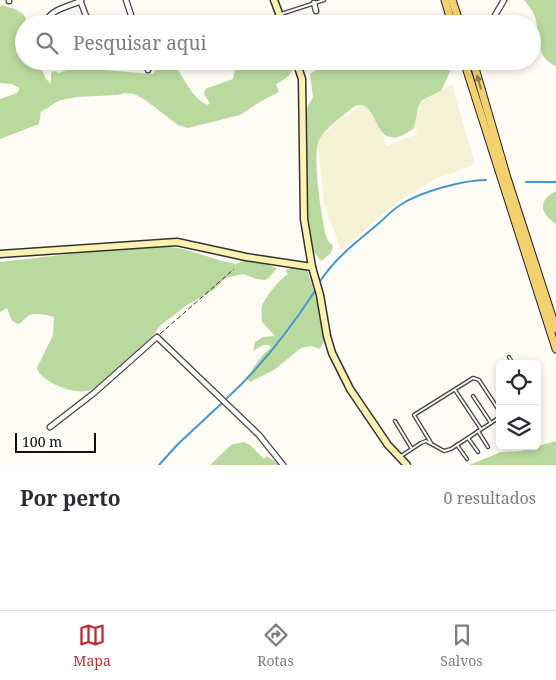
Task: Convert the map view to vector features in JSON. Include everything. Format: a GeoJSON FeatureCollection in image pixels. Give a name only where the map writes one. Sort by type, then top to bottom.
{"type":"FeatureCollection","features":[{"type":"Feature","properties":{"kind":"main road"},"geometry":{"type":"LineString","coordinates":[[445,0],[449,15]]}},
{"type":"Feature","properties":{"kind":"main road"},"geometry":{"type":"LineString","coordinates":[[452,0],[457,15]]}},
{"type":"Feature","properties":{"kind":"main road"},"geometry":{"type":"LineString","coordinates":[[467,70],[556,349]]}},
{"type":"Feature","properties":{"kind":"main road"},"geometry":{"type":"LineString","coordinates":[[476,70],[507,178],[556,329]]}},
{"type":"Feature","properties":{"kind":"street"},"geometry":{"type":"LineString","coordinates":[[126,0],[131,15]]}},
{"type":"Feature","properties":{"kind":"street"},"geometry":{"type":"LineString","coordinates":[[274,0],[280,14]]}},
{"type":"Feature","properties":{"kind":"street"},"geometry":{"type":"LineString","coordinates":[[495,15],[504,0]]}},
{"type":"Feature","properties":{"kind":"street"},"geometry":{"type":"LineString","coordinates":[[49,15],[80,1],[85,15]]}},
{"type":"Feature","properties":{"kind":"street"},"geometry":{"type":"LineString","coordinates":[[314,3],[316,11]]}},
{"type":"Feature","properties":{"kind":"street"},"geometry":{"type":"LineString","coordinates":[[299,70],[302,79],[304,219],[327,336],[332,353],[350,389],[388,445],[407,465]]}},
{"type":"Feature","properties":{"kind":"street"},"geometry":{"type":"LineString","coordinates":[[0,254],[177,242],[246,257],[312,267]]}},
{"type":"Feature","properties":{"kind":"street"},"geometry":{"type":"LineString","coordinates":[[50,428],[94,394],[157,337],[259,435],[283,465]]}},
{"type":"Feature","properties":{"kind":"lane"},"geometry":{"type":"LineString","coordinates":[[280,14],[324,0]]}},
{"type":"Feature","properties":{"kind":"lane"},"geometry":{"type":"LineString","coordinates":[[496,406],[476,378],[473,378],[414,415],[431,442],[439,449],[444,450],[457,445],[496,420]]}},
{"type":"Feature","properties":{"kind":"lane"},"geometry":{"type":"LineString","coordinates":[[455,389],[481,429]]}},
{"type":"Feature","properties":{"kind":"lane"},"geometry":{"type":"LineString","coordinates":[[473,396],[491,423]]}},
{"type":"Feature","properties":{"kind":"lane"},"geometry":{"type":"LineString","coordinates":[[395,421],[412,449]]}},
{"type":"Feature","properties":{"kind":"lane"},"geometry":{"type":"LineString","coordinates":[[478,431],[488,447]]}},
{"type":"Feature","properties":{"kind":"lane"},"geometry":{"type":"LineString","coordinates":[[468,438],[478,452]]}},
{"type":"Feature","properties":{"kind":"lane"},"geometry":{"type":"LineString","coordinates":[[400,457],[420,443],[431,442]]}},
{"type":"Feature","properties":{"kind":"lane"},"geometry":{"type":"LineString","coordinates":[[457,445],[467,459]]}},
{"type":"Feature","properties":{"kind":"path"},"geometry":{"type":"LineString","coordinates":[[157,337],[234,269]]}},
{"type":"Feature","properties":{"kind":"shaded area"},"geometry":{"type":"Polygon","coordinates":[[[452,85],[475,164],[433,180],[397,202],[341,250],[324,203],[318,147],[319,138],[342,118],[372,100],[386,146],[417,134],[412,106],[452,85]]]}},
{"type":"Feature","properties":{"kind":"green space"},"geometry":{"type":"Polygon","coordinates":[[[524,0],[556,0],[556,66],[549,62],[541,52],[541,15],[534,15],[524,0]]]}},
{"type":"Feature","properties":{"kind":"green space"},"geometry":{"type":"Polygon","coordinates":[[[2,5],[24,15],[15,15],[15,70],[42,70],[50,83],[51,73],[54,71],[59,73],[67,70],[106,70],[152,74],[155,70],[177,70],[195,96],[208,105],[210,103],[204,94],[205,89],[233,79],[235,70],[292,70],[289,76],[276,84],[279,92],[240,115],[188,128],[178,125],[144,99],[134,94],[125,93],[76,97],[58,101],[41,112],[39,124],[0,139],[0,99],[17,93],[19,88],[12,84],[0,83],[0,7],[2,5]]]}},
{"type":"Feature","properties":{"kind":"green space"},"geometry":{"type":"Polygon","coordinates":[[[316,70],[451,70],[441,91],[422,100],[418,107],[414,128],[400,136],[390,137],[383,133],[369,110],[363,106],[355,106],[325,131],[319,140],[316,158],[321,212],[328,241],[333,246],[331,253],[321,261],[308,244],[303,115],[313,97],[310,74],[316,70]]]}},
{"type":"Feature","properties":{"kind":"green space"},"geometry":{"type":"Polygon","coordinates":[[[556,191],[556,224],[547,216],[543,203],[556,191]]]}},
{"type":"Feature","properties":{"kind":"green space"},"geometry":{"type":"Polygon","coordinates":[[[163,246],[184,249],[236,264],[249,261],[277,268],[265,280],[243,274],[225,278],[215,289],[187,305],[161,325],[138,354],[96,389],[75,391],[58,386],[47,380],[37,368],[53,335],[54,317],[34,314],[18,324],[12,321],[7,308],[0,312],[0,262],[113,249],[163,246]]]}},
{"type":"Feature","properties":{"kind":"green space"},"geometry":{"type":"Polygon","coordinates":[[[292,268],[307,270],[325,325],[326,337],[320,349],[311,346],[301,348],[274,370],[250,382],[248,380],[254,366],[271,347],[263,345],[253,351],[255,342],[263,337],[275,336],[262,322],[262,306],[273,288],[288,274],[285,270],[292,268]]]}},
{"type":"Feature","properties":{"kind":"green space"},"geometry":{"type":"Polygon","coordinates":[[[556,441],[556,465],[469,465],[501,452],[541,450],[541,445],[556,441]]]}},
{"type":"Feature","properties":{"kind":"green space"},"geometry":{"type":"Polygon","coordinates":[[[243,442],[250,445],[264,459],[267,456],[279,465],[210,465],[231,445],[243,442]]]}},
{"type":"Feature","properties":{"kind":"waterway"},"geometry":{"type":"LineString","coordinates":[[321,280],[333,264],[402,204],[419,195],[442,188],[466,182],[486,180]]}},
{"type":"Feature","properties":{"kind":"waterway"},"geometry":{"type":"LineString","coordinates":[[526,182],[556,182]]}},
{"type":"Feature","properties":{"kind":"waterway"},"geometry":{"type":"LineString","coordinates":[[227,398],[252,374],[315,291]]}},
{"type":"Feature","properties":{"kind":"waterway"},"geometry":{"type":"LineString","coordinates":[[159,465],[178,444],[221,404]]}}]}
